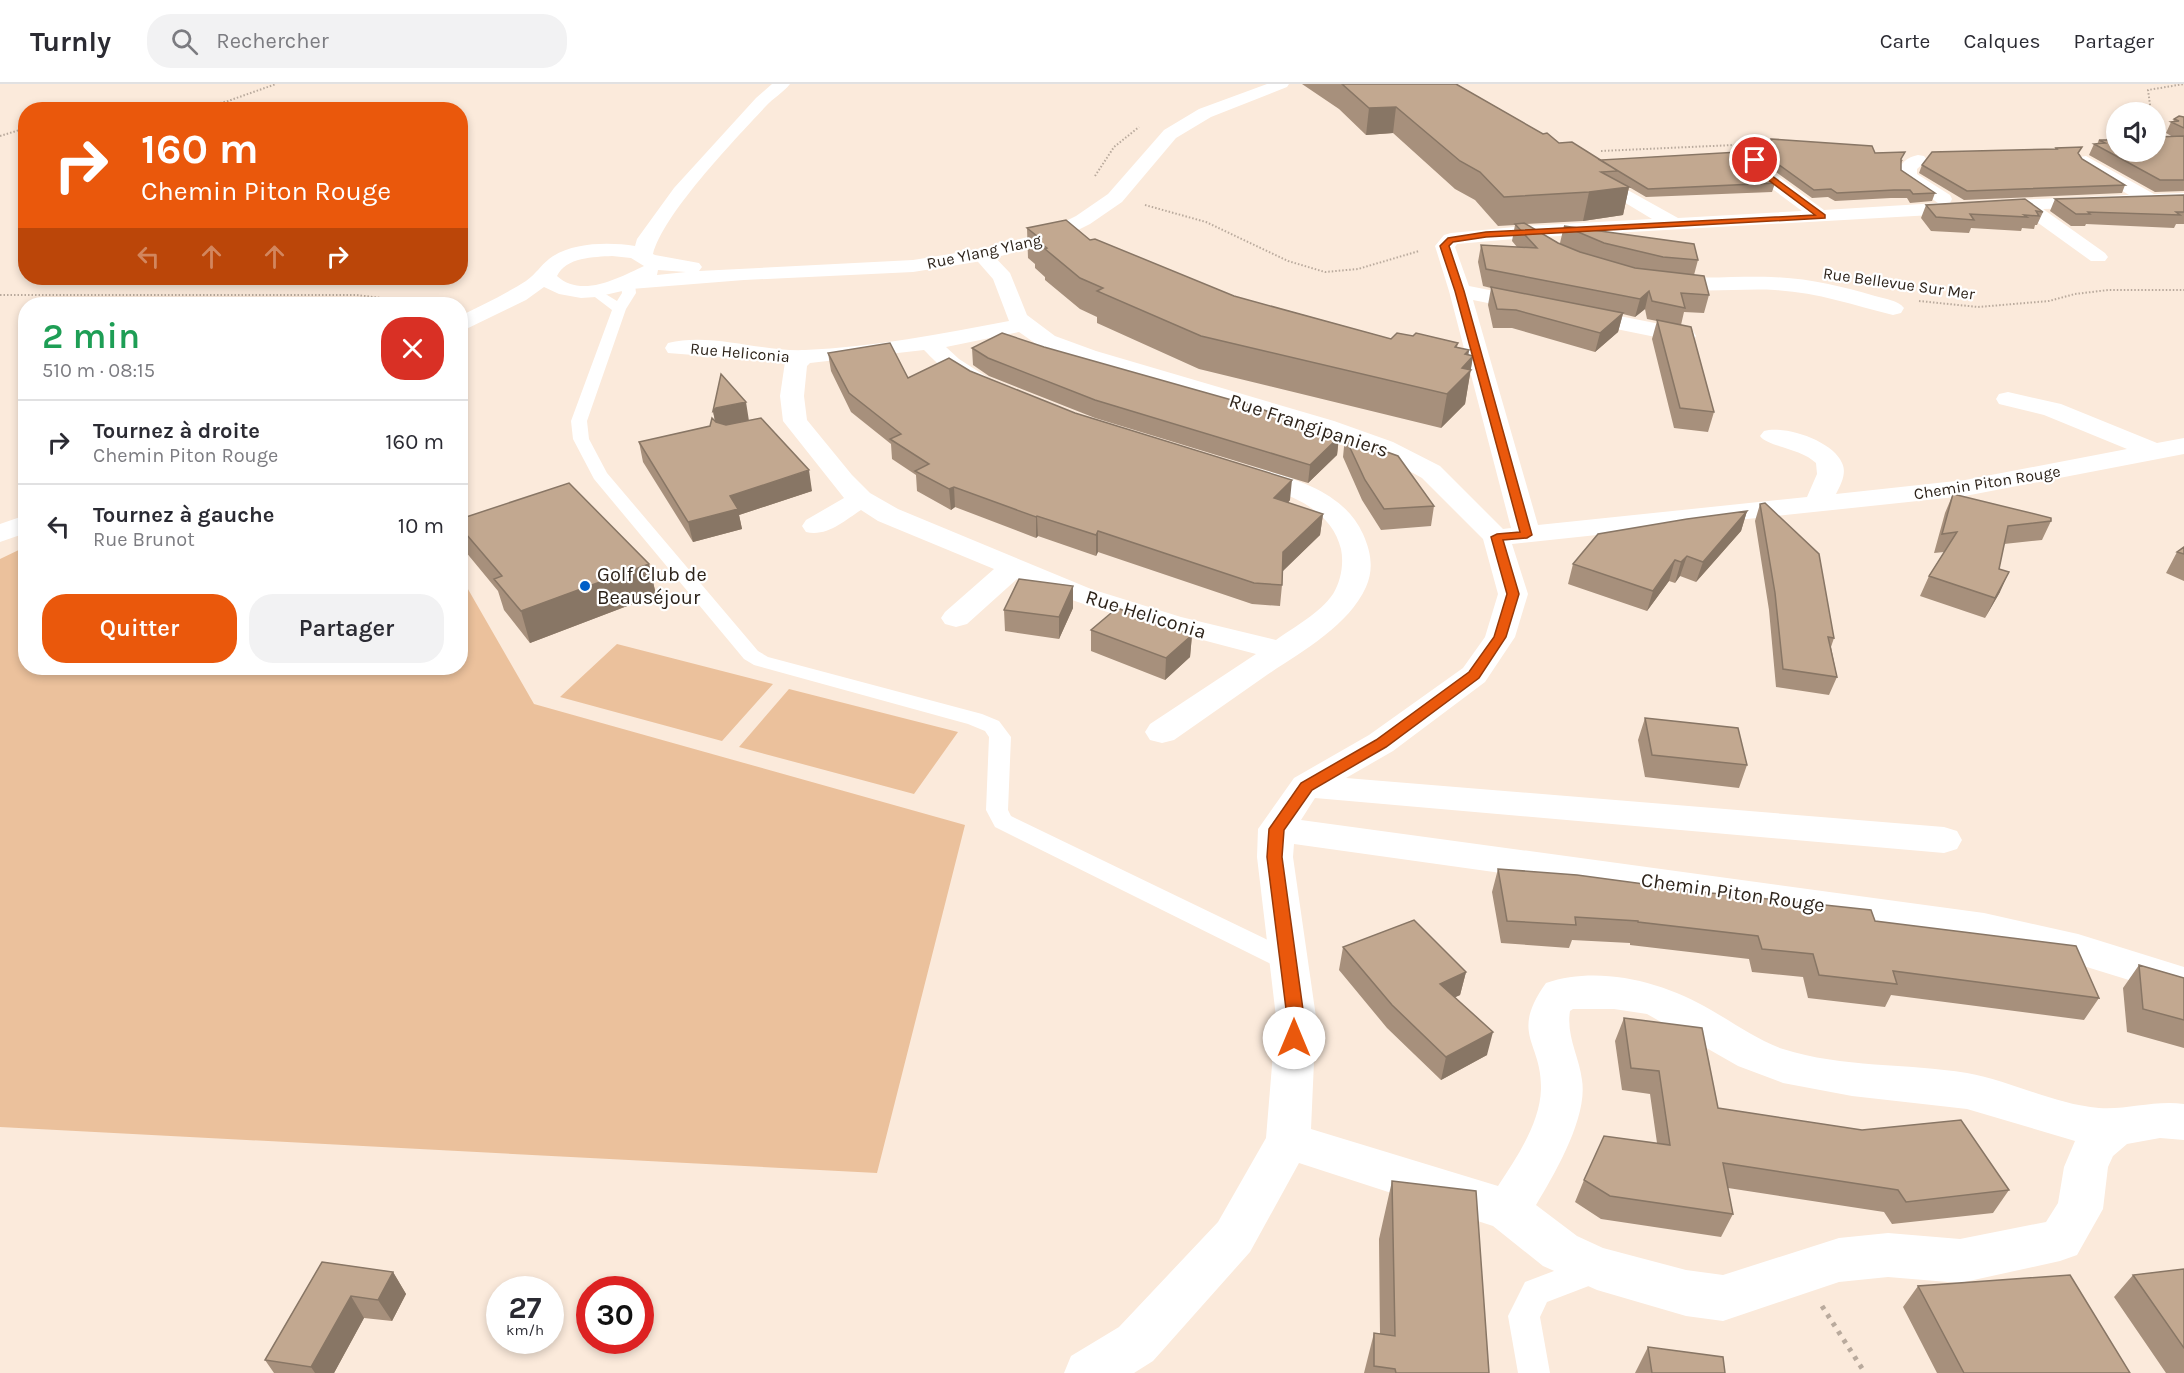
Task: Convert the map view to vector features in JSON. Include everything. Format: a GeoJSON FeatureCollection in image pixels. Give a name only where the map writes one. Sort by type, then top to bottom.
{"type":"FeatureCollection","features":[{"type":"Feature","properties":{"kind":"street"},"geometry":{"type":"LineString","coordinates":[[630,283],[648,272],[651,267],[647,258],[647,238],[681,192],[762,100],[782,84]]}},
{"type":"Feature","properties":{"kind":"street","name":"Rue Ylang Ylang"},"geometry":{"type":"LineString","coordinates":[[744,274],[913,266],[982,255],[1047,238],[1083,220],[1115,198],[1170,134],[1205,112],[1281,84]]}},
{"type":"Feature","properties":{"kind":"street"},"geometry":{"type":"LineString","coordinates":[[1561,153],[1602,183],[1676,225]]}},
{"type":"Feature","properties":{"kind":"street"},"geometry":{"type":"LineString","coordinates":[[1755,160],[1761,172],[1822,217]]}},
{"type":"Feature","properties":{"kind":"street"},"geometry":{"type":"LineString","coordinates":[[1918,160],[1910,165],[1907,171],[1908,176],[1960,209]]}},
{"type":"Feature","properties":{"kind":"street"},"geometry":{"type":"LineString","coordinates":[[2086,161],[2149,199]]}},
{"type":"Feature","properties":{"kind":"street"},"geometry":{"type":"LineString","coordinates":[[594,251],[650,219],[681,192]]}},
{"type":"Feature","properties":{"kind":"street"},"geometry":{"type":"LineString","coordinates":[[1512,536],[1460,291],[1444,246],[1451,239],[1525,232],[2024,204],[2184,199]]}},
{"type":"Feature","properties":{"kind":"street"},"geometry":{"type":"LineString","coordinates":[[2024,204],[2098,257]]}},
{"type":"Feature","properties":{"kind":"street"},"geometry":{"type":"LineString","coordinates":[[1525,232],[1551,249]]}},
{"type":"Feature","properties":{"kind":"street"},"geometry":{"type":"LineString","coordinates":[[468,321],[546,277],[554,264],[572,256],[594,251],[622,250],[647,258],[744,274]]}},
{"type":"Feature","properties":{"kind":"street"},"geometry":{"type":"LineString","coordinates":[[982,255],[1003,277],[1016,316],[1023,325]]}},
{"type":"Feature","properties":{"kind":"street"},"geometry":{"type":"LineString","coordinates":[[468,322],[588,291],[630,283],[744,274]]}},
{"type":"Feature","properties":{"kind":"street"},"geometry":{"type":"LineString","coordinates":[[546,277],[557,287],[588,291]]}},
{"type":"Feature","properties":{"kind":"street"},"geometry":{"type":"LineString","coordinates":[[1646,279],[1698,286],[1753,283],[1809,286],[1833,290],[1893,308]]}},
{"type":"Feature","properties":{"kind":"street"},"geometry":{"type":"LineString","coordinates":[[1460,291],[1685,336]]}},
{"type":"Feature","properties":{"kind":"street","name":"Rue Heliconia"},"geometry":{"type":"LineString","coordinates":[[676,348],[707,348],[803,357],[929,343],[1023,325]]}},
{"type":"Feature","properties":{"kind":"street","name":"Rue Frangipaniers"},"geometry":{"type":"LineString","coordinates":[[1023,325],[1047,341],[1088,356],[1325,426],[1384,447],[1431,472],[1512,536],[1513,594],[1500,637],[1474,675],[1381,743],[1306,786],[1276,829]]}},
{"type":"Feature","properties":{"kind":"street"},"geometry":{"type":"LineString","coordinates":[[929,343],[965,375],[1001,392]]}},
{"type":"Feature","properties":{"kind":"street","name":"Rue Heliconia"},"geometry":{"type":"LineString","coordinates":[[803,357],[796,363],[794,369],[792,396],[784,423],[861,499],[888,515],[1081,595],[1170,623],[1281,651]]}},
{"type":"Feature","properties":{"kind":"street"},"geometry":{"type":"LineString","coordinates":[[2008,399],[2052,409],[2156,452]]}},
{"type":"Feature","properties":{"kind":"street"},"geometry":{"type":"LineString","coordinates":[[1773,436],[1811,447],[1831,466],[1831,473],[1816,506]]}},
{"type":"Feature","properties":{"kind":"street","name":"Chemin Piton Rouge"},"geometry":{"type":"LineString","coordinates":[[1512,536],[1816,506],[1965,488],[2184,446]]}},
{"type":"Feature","properties":{"kind":"street"},"geometry":{"type":"LineString","coordinates":[[1162,732],[1281,651],[1341,603],[1355,581],[1357,557],[1349,531],[1335,512],[1320,502],[1286,486],[1231,469]]}},
{"type":"Feature","properties":{"kind":"street"},"geometry":{"type":"LineString","coordinates":[[816,526],[861,499]]}},
{"type":"Feature","properties":{"kind":"street"},"geometry":{"type":"LineString","coordinates":[[0,534],[18,526]]}},
{"type":"Feature","properties":{"kind":"street"},"geometry":{"type":"LineString","coordinates":[[956,618],[1013,567]]}},
{"type":"Feature","properties":{"kind":"street"},"geometry":{"type":"LineString","coordinates":[[1306,786],[1944,840]]}},
{"type":"Feature","properties":{"kind":"street"},"geometry":{"type":"LineString","coordinates":[[1089,1373],[1136,1344],[1234,1237],[1288,1141],[1296,1017],[1275,857],[1276,829]]}},
{"type":"Feature","properties":{"kind":"street","name":"Chemin Piton Rouge"},"geometry":{"type":"LineString","coordinates":[[1276,829],[1984,927],[2078,949],[2184,982]]}},
{"type":"Feature","properties":{"kind":"street"},"geometry":{"type":"LineString","coordinates":[[1508,1210],[1532,1175],[1562,1098],[1562,1076],[1548,1031],[1549,1012],[1560,994],[1591,991],[1621,994],[1665,1004],[1737,1045],[1780,1065],[1825,1076],[1969,1091],[2022,1105],[2069,1122],[2116,1127],[2160,1120],[2184,1122]]}},
{"type":"Feature","properties":{"kind":"street"},"geometry":{"type":"LineString","coordinates":[[1288,1141],[1508,1210],[1560,1251],[1597,1269],[1686,1293],[1723,1298],[1839,1260],[1888,1255],[1960,1261],[2061,1240],[2080,1209],[2086,1167],[2096,1144],[2116,1127]]}},
{"type":"Feature","properties":{"kind":"lane"},"geometry":{"type":"LineString","coordinates":[[630,283],[579,422],[581,439],[600,475],[751,655],[761,661],[975,719],[992,726],[1000,737],[997,810],[1003,821],[1288,961]]}},
{"type":"Feature","properties":{"kind":"lane"},"geometry":{"type":"LineString","coordinates":[[588,291],[619,309]]}},
{"type":"Feature","properties":{"kind":"lane"},"geometry":{"type":"LineString","coordinates":[[1534,1373],[1524,1316],[1536,1292],[1597,1269]]}},
{"type":"Feature","properties":{"kind":"path"},"geometry":{"type":"LineString","coordinates":[[224,102],[276,84]]}},
{"type":"Feature","properties":{"kind":"path"},"geometry":{"type":"LineString","coordinates":[[2150,102],[2148,90],[2184,84]]}},
{"type":"Feature","properties":{"kind":"path"},"geometry":{"type":"LineString","coordinates":[[1091,182],[1114,147],[1125,136],[1148,121]]}},
{"type":"Feature","properties":{"kind":"path"},"geometry":{"type":"LineString","coordinates":[[0,136],[18,130]]}},
{"type":"Feature","properties":{"kind":"path"},"geometry":{"type":"LineString","coordinates":[[2093,143],[2106,140]]}},
{"type":"Feature","properties":{"kind":"path"},"geometry":{"type":"LineString","coordinates":[[1561,153],[1738,145]]}},
{"type":"Feature","properties":{"kind":"path"},"geometry":{"type":"LineString","coordinates":[[1115,198],[1197,218],[1292,263],[1326,271],[1351,270],[1395,256],[1444,246]]}},
{"type":"Feature","properties":{"kind":"path","name":"Rue Bellevue Sur Mer"},"geometry":{"type":"LineString","coordinates":[[1913,300],[1978,307],[2049,301],[2075,294],[2108,290],[2184,290]]}},
{"type":"Feature","properties":{"kind":"path"},"geometry":{"type":"LineString","coordinates":[[0,295],[372,297]]}},
{"type":"Feature","properties":{"kind":"path"},"geometry":{"type":"LineString","coordinates":[[1800,1272],[1865,1373]]}},
{"type":"Feature","properties":{"kind":"shaded area"},"geometry":{"type":"Polygon","coordinates":[[[18,550],[18,675],[468,675],[468,589],[534,704],[965,825],[877,1173],[0,1127],[0,559],[18,550]]]}},
{"type":"Feature","properties":{"kind":"shaded area"},"geometry":{"type":"Polygon","coordinates":[[[617,644],[773,684],[722,741],[560,697],[617,644]]]}},
{"type":"Feature","properties":{"kind":"shaded area"},"geometry":{"type":"Polygon","coordinates":[[[789,689],[958,732],[914,794],[739,747],[789,689]]]}},
{"type":"Feature","properties":{"kind":"building"},"geometry":{"type":"Polygon","coordinates":[[[1342,84],[1456,84],[1543,134],[1547,133],[1559,143],[1572,142],[1618,171],[1601,172],[1629,187],[1504,197],[1480,172],[1460,161],[1396,107],[1369,108],[1342,84]]]}},
{"type":"Feature","properties":{"kind":"building"},"geometry":{"type":"Polygon","coordinates":[[[2179,116],[2184,117],[2184,128],[2171,122],[2179,121],[2174,119],[2179,116]]]}},
{"type":"Feature","properties":{"kind":"building"},"geometry":{"type":"Polygon","coordinates":[[[2184,136],[2184,180],[2160,180],[2127,162],[2166,162],[2166,137],[2184,136]]]}},
{"type":"Feature","properties":{"kind":"building"},"geometry":{"type":"Polygon","coordinates":[[[1771,139],[1872,146],[1875,153],[1905,152],[1901,159],[1901,170],[1935,193],[1913,194],[1910,190],[1894,190],[1837,193],[1831,189],[1814,190],[1778,164],[1771,139]]]}},
{"type":"Feature","properties":{"kind":"building"},"geometry":{"type":"Polygon","coordinates":[[[2099,140],[2106,140],[2106,151],[2094,144],[2105,143],[2099,140]]]}},
{"type":"Feature","properties":{"kind":"building"},"geometry":{"type":"Polygon","coordinates":[[[2082,147],[2078,153],[2082,159],[2125,185],[1967,191],[1922,165],[1932,152],[2082,147]]]}},
{"type":"Feature","properties":{"kind":"building"},"geometry":{"type":"Polygon","coordinates":[[[1739,152],[1750,160],[1756,170],[1775,183],[1648,189],[1600,160],[1739,152]]]}},
{"type":"Feature","properties":{"kind":"building"},"geometry":{"type":"Polygon","coordinates":[[[2184,195],[2184,212],[2176,212],[2180,215],[2088,212],[2090,214],[2076,214],[2055,199],[2184,195]]]}},
{"type":"Feature","properties":{"kind":"building"},"geometry":{"type":"Polygon","coordinates":[[[2025,199],[2043,212],[2036,211],[2039,216],[2024,215],[2027,217],[1970,214],[1974,220],[1936,217],[1926,205],[2025,199]]]}},
{"type":"Feature","properties":{"kind":"building"},"geometry":{"type":"Polygon","coordinates":[[[1066,220],[1090,240],[1095,239],[1234,296],[1391,339],[1397,333],[1413,336],[1416,333],[1458,343],[1455,347],[1469,350],[1465,354],[1473,356],[1462,368],[1471,370],[1447,394],[1201,336],[1097,291],[1103,288],[1080,278],[1045,249],[1047,248],[1034,238],[1038,237],[1027,228],[1066,220]]]}},
{"type":"Feature","properties":{"kind":"building"},"geometry":{"type":"Polygon","coordinates":[[[1524,223],[1558,243],[1580,252],[1635,268],[1704,276],[1709,295],[1681,293],[1685,308],[1652,301],[1649,291],[1640,299],[1486,269],[1481,245],[1537,248],[1515,224],[1524,223]]]}},
{"type":"Feature","properties":{"kind":"building"},"geometry":{"type":"Polygon","coordinates":[[[1564,226],[1694,244],[1698,260],[1663,257],[1604,243],[1564,226]]]}},
{"type":"Feature","properties":{"kind":"building"},"geometry":{"type":"Polygon","coordinates":[[[1491,287],[1623,313],[1600,333],[1516,310],[1497,309],[1491,287]]]}},
{"type":"Feature","properties":{"kind":"building"},"geometry":{"type":"Polygon","coordinates":[[[1657,320],[1691,327],[1714,412],[1680,408],[1657,320]]]}},
{"type":"Feature","properties":{"kind":"building"},"geometry":{"type":"Polygon","coordinates":[[[1002,333],[1253,406],[1339,437],[1310,465],[1095,400],[988,358],[972,348],[1002,333]]]}},
{"type":"Feature","properties":{"kind":"building"},"geometry":{"type":"Polygon","coordinates":[[[890,343],[908,378],[949,358],[970,371],[1075,413],[1292,480],[1274,498],[1323,514],[1283,552],[1282,585],[1254,583],[1098,531],[1096,535],[1036,517],[954,487],[949,489],[915,471],[929,464],[890,439],[901,434],[849,393],[828,353],[890,343]]]}},
{"type":"Feature","properties":{"kind":"building"},"geometry":{"type":"Polygon","coordinates":[[[721,374],[746,402],[716,408],[713,411],[721,374]]]}},
{"type":"Feature","properties":{"kind":"building"},"geometry":{"type":"Polygon","coordinates":[[[712,418],[726,425],[761,418],[809,470],[730,496],[738,509],[688,522],[639,442],[710,426],[712,418]]]}},
{"type":"Feature","properties":{"kind":"building"},"geometry":{"type":"Polygon","coordinates":[[[1345,437],[1398,456],[1434,506],[1384,509],[1365,480],[1345,437]]]}},
{"type":"Feature","properties":{"kind":"building"},"geometry":{"type":"Polygon","coordinates":[[[569,483],[649,564],[521,611],[494,579],[502,576],[468,536],[468,516],[569,483]]]}},
{"type":"Feature","properties":{"kind":"building"},"geometry":{"type":"Polygon","coordinates":[[[1953,494],[2051,518],[2051,521],[2008,526],[1999,569],[2009,572],[1995,598],[1929,576],[1957,532],[1942,534],[1953,494]]]}},
{"type":"Feature","properties":{"kind":"building"},"geometry":{"type":"Polygon","coordinates":[[[1765,503],[1819,554],[1834,638],[1828,637],[1837,677],[1783,669],[1775,593],[1760,504],[1765,503]]]}},
{"type":"Feature","properties":{"kind":"building"},"geometry":{"type":"Polygon","coordinates":[[[1747,511],[1703,562],[1687,556],[1681,562],[1675,560],[1653,591],[1573,564],[1598,534],[1747,511]]]}},
{"type":"Feature","properties":{"kind":"building"},"geometry":{"type":"Polygon","coordinates":[[[2184,547],[2184,554],[2177,552],[2184,547]]]}},
{"type":"Feature","properties":{"kind":"building"},"geometry":{"type":"Polygon","coordinates":[[[1019,579],[1073,586],[1059,617],[1004,610],[1019,579]]]}},
{"type":"Feature","properties":{"kind":"building"},"geometry":{"type":"Polygon","coordinates":[[[1117,608],[1192,635],[1166,658],[1091,630],[1117,608]]]}},
{"type":"Feature","properties":{"kind":"building"},"geometry":{"type":"Polygon","coordinates":[[[1645,718],[1738,728],[1747,765],[1652,755],[1645,718]]]}},
{"type":"Feature","properties":{"kind":"building"},"geometry":{"type":"Polygon","coordinates":[[[1498,869],[1577,875],[1711,893],[1871,910],[1875,921],[2076,946],[2099,998],[1893,971],[1897,984],[1819,975],[1813,954],[1762,949],[1758,936],[1638,921],[1575,917],[1576,925],[1507,921],[1498,869]]]}},
{"type":"Feature","properties":{"kind":"building"},"geometry":{"type":"Polygon","coordinates":[[[1414,920],[1466,972],[1440,984],[1493,1032],[1446,1057],[1392,1005],[1343,947],[1414,920]]]}},
{"type":"Feature","properties":{"kind":"building"},"geometry":{"type":"Polygon","coordinates":[[[2139,965],[2184,978],[2184,1020],[2143,1009],[2139,965]]]}},
{"type":"Feature","properties":{"kind":"building"},"geometry":{"type":"Polygon","coordinates":[[[1624,1018],[1702,1028],[1718,1108],[1862,1130],[1961,1120],[2009,1190],[1906,1202],[1898,1190],[1723,1163],[1733,1214],[1610,1196],[1584,1180],[1604,1136],[1670,1145],[1659,1071],[1631,1068],[1624,1018]]]}},
{"type":"Feature","properties":{"kind":"building"},"geometry":{"type":"Polygon","coordinates":[[[1392,1181],[1476,1191],[1489,1373],[1396,1373],[1395,1369],[1374,1366],[1374,1333],[1395,1336],[1392,1181]]]}},
{"type":"Feature","properties":{"kind":"building"},"geometry":{"type":"Polygon","coordinates":[[[322,1262],[393,1272],[378,1300],[351,1296],[311,1367],[265,1360],[322,1262]]]}},
{"type":"Feature","properties":{"kind":"building"},"geometry":{"type":"Polygon","coordinates":[[[2184,1269],[2184,1348],[2133,1275],[2184,1269]]]}},
{"type":"Feature","properties":{"kind":"building"},"geometry":{"type":"Polygon","coordinates":[[[2070,1275],[2130,1373],[1964,1373],[1918,1286],[2070,1275]]]}},
{"type":"Feature","properties":{"kind":"building"},"geometry":{"type":"Polygon","coordinates":[[[1648,1347],[1723,1357],[1725,1373],[1652,1373],[1648,1347]]]}},
{"type":"Feature","properties":{"kind":"place","name":"Golf Club de Beauséjour"},"geometry":{"type":"Point","coordinates":[585,586]}},
{"type":"Feature","properties":{"kind":"route"},"geometry":{"type":"LineString","coordinates":[[1294,1038],[1296,1017],[1275,857],[1276,829],[1306,786],[1381,743],[1474,675],[1500,637],[1513,594],[1497,537],[1527,535],[1460,291],[1444,246],[1451,239],[1467,236],[1822,217],[1761,172],[1755,160]]}}]}
